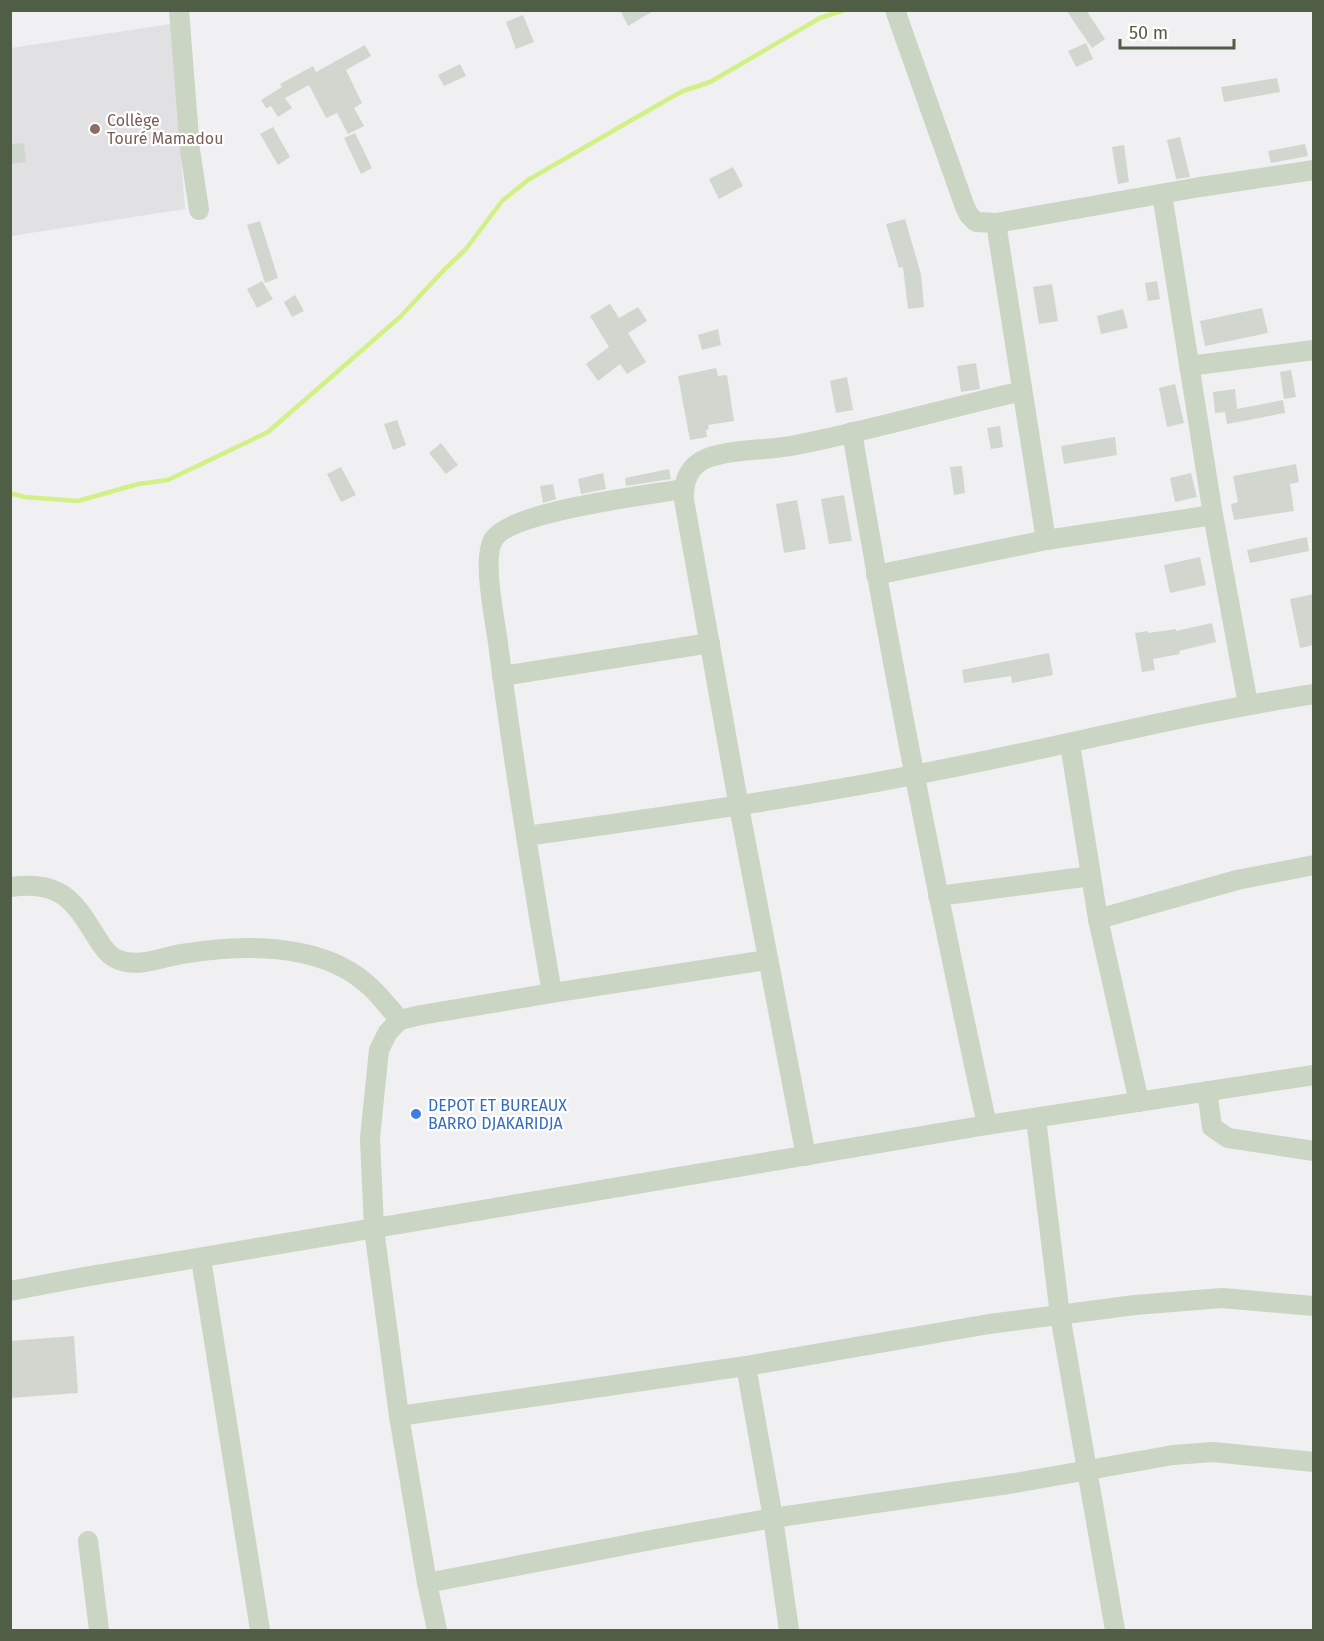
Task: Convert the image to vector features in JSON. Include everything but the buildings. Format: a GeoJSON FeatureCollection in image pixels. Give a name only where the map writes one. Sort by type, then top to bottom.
{"type":"FeatureCollection","features":[{"type":"Feature","properties":{"kind":"street"},"geometry":{"type":"LineString","coordinates":[[179,10],[190,150],[199,210]]}},
{"type":"Feature","properties":{"kind":"street"},"geometry":{"type":"LineString","coordinates":[[895,10],[969,215],[981,224],[1314,170]]}},
{"type":"Feature","properties":{"kind":"street"},"geometry":{"type":"LineString","coordinates":[[1162,194],[1213,515],[1248,704]]}},
{"type":"Feature","properties":{"kind":"street"},"geometry":{"type":"LineString","coordinates":[[996,223],[1046,540]]}},
{"type":"Feature","properties":{"kind":"street"},"geometry":{"type":"LineString","coordinates":[[1189,366],[1314,350]]}},
{"type":"Feature","properties":{"kind":"street"},"geometry":{"type":"LineString","coordinates":[[806,1156],[739,807],[683,489],[688,473],[705,459],[723,454],[794,446],[1023,391]]}},
{"type":"Feature","properties":{"kind":"street"},"geometry":{"type":"LineString","coordinates":[[852,432],[914,776],[987,1125]]}},
{"type":"Feature","properties":{"kind":"street"},"geometry":{"type":"LineString","coordinates":[[552,993],[525,836],[502,676],[489,562],[493,540],[499,533],[515,524],[540,514],[683,489]]}},
{"type":"Feature","properties":{"kind":"street"},"geometry":{"type":"LineString","coordinates":[[876,575],[1046,540],[1213,515]]}},
{"type":"Feature","properties":{"kind":"street"},"geometry":{"type":"LineString","coordinates":[[502,676],[710,643]]}},
{"type":"Feature","properties":{"kind":"street"},"geometry":{"type":"LineString","coordinates":[[525,836],[739,807],[914,776],[1248,704],[1314,694]]}},
{"type":"Feature","properties":{"kind":"street"},"geometry":{"type":"LineString","coordinates":[[1070,744],[1098,919],[1139,1102]]}},
{"type":"Feature","properties":{"kind":"street"},"geometry":{"type":"LineString","coordinates":[[1098,919],[1237,880],[1314,866]]}},
{"type":"Feature","properties":{"kind":"street"},"geometry":{"type":"LineString","coordinates":[[938,896],[1091,876]]}},
{"type":"Feature","properties":{"kind":"street"},"geometry":{"type":"LineString","coordinates":[[10,887],[37,886],[52,888],[63,894],[74,905],[104,949],[117,959],[139,963],[195,951],[236,947],[269,948],[306,954],[350,972],[366,982],[400,1020]]}},
{"type":"Feature","properties":{"kind":"street"},"geometry":{"type":"LineString","coordinates":[[438,1630],[427,1583],[399,1416],[374,1229],[370,1138],[379,1050],[388,1032],[400,1020],[552,993],[768,960]]}},
{"type":"Feature","properties":{"kind":"street"},"geometry":{"type":"LineString","coordinates":[[10,1292],[987,1125],[1314,1075]]}},
{"type":"Feature","properties":{"kind":"street"},"geometry":{"type":"LineString","coordinates":[[1207,1091],[1212,1127],[1228,1138],[1314,1151]]}},
{"type":"Feature","properties":{"kind":"street"},"geometry":{"type":"LineString","coordinates":[[1036,1119],[1060,1314],[1115,1630]]}},
{"type":"Feature","properties":{"kind":"street"},"geometry":{"type":"LineString","coordinates":[[201,1259],[260,1630]]}},
{"type":"Feature","properties":{"kind":"street"},"geometry":{"type":"LineString","coordinates":[[399,1416],[746,1366],[904,1337],[1060,1314],[1222,1298],[1314,1306]]}},
{"type":"Feature","properties":{"kind":"street"},"geometry":{"type":"LineString","coordinates":[[746,1366],[773,1518],[789,1630]]}},
{"type":"Feature","properties":{"kind":"street"},"geometry":{"type":"LineString","coordinates":[[427,1583],[773,1518],[1015,1483],[1173,1455],[1213,1452],[1314,1462]]}},
{"type":"Feature","properties":{"kind":"street"},"geometry":{"type":"LineString","coordinates":[[88,1541],[99,1630]]}},
{"type":"Feature","properties":{"kind":"shaded area","name":"Collège Touré Mamadou"},"geometry":{"type":"Polygon","coordinates":[[[171,24],[185,209],[11,236],[11,48],[171,24]]]}},
{"type":"Feature","properties":{"kind":"waterway"},"geometry":{"type":"LineString","coordinates":[[10,493],[24,497],[78,501],[138,484],[168,480],[268,432],[400,317],[466,249],[502,201],[528,180],[683,91],[710,82],[820,18],[844,10]]}},
{"type":"Feature","properties":{"kind":"place","name":"Collège Touré Mamadou"},"geometry":{"type":"Point","coordinates":[95,129]}},
{"type":"Feature","properties":{"kind":"place","name":"DEPOT ET BUREAUX BARRO DJAKARIDJA"},"geometry":{"type":"Point","coordinates":[416,1114]}}]}
